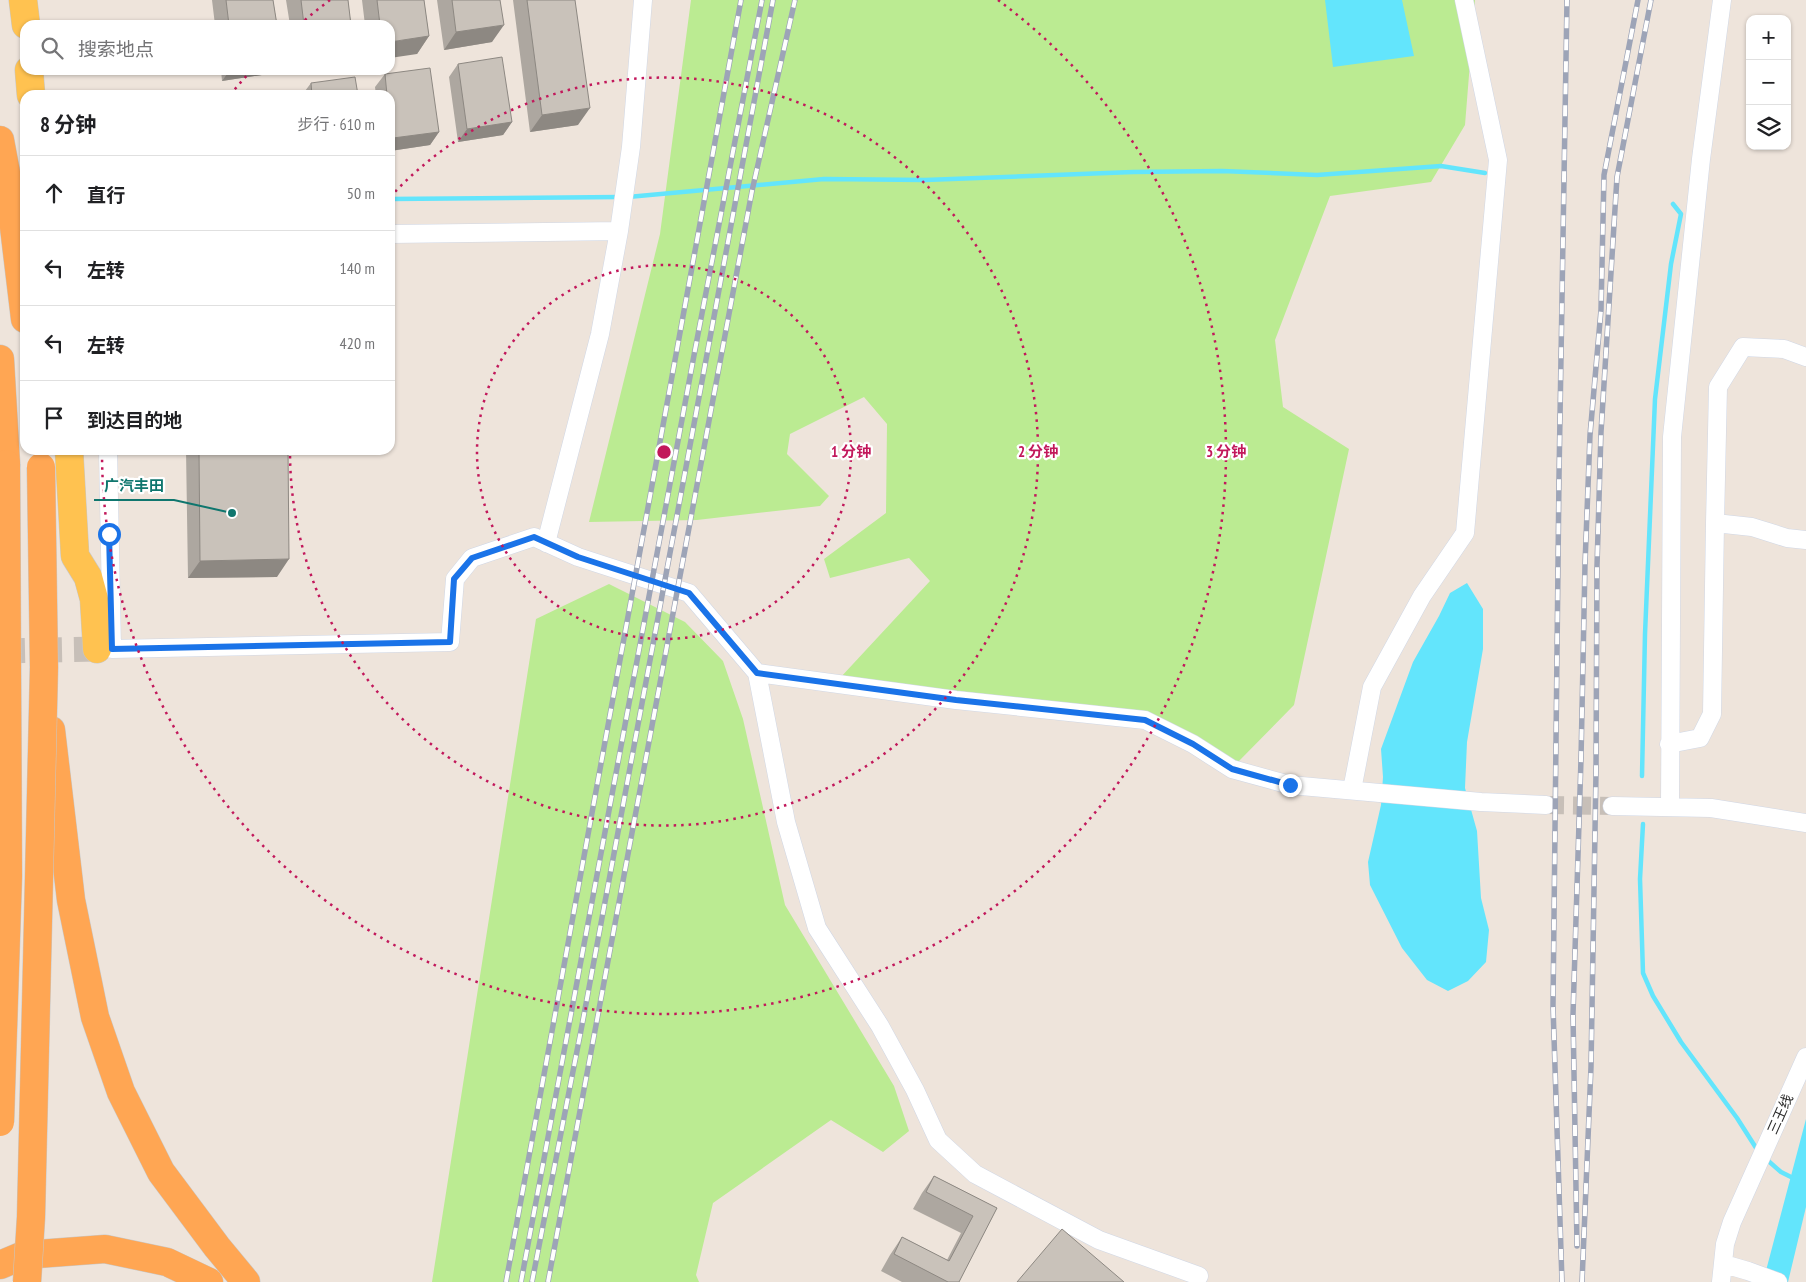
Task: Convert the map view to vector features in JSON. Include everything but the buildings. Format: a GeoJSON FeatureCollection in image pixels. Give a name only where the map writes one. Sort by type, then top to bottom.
{"type":"FeatureCollection","features":[{"type":"Feature","properties":{"kind":"highway"},"geometry":{"type":"LineString","coordinates":[[0,140],[10,194],[20,277]]}},
{"type":"Feature","properties":{"kind":"highway"},"geometry":{"type":"LineString","coordinates":[[0,359],[6,464],[8,876],[0,1122]]}},
{"type":"Feature","properties":{"kind":"highway"},"geometry":{"type":"LineString","coordinates":[[27,1282],[31,1217],[44,667],[40,459]]}},
{"type":"Feature","properties":{"kind":"highway"},"geometry":{"type":"LineString","coordinates":[[44,667],[71,900],[95,1017],[121,1092],[161,1172],[217,1247],[246,1282]]}},
{"type":"Feature","properties":{"kind":"highway"},"geometry":{"type":"LineString","coordinates":[[0,1265],[24,1255],[105,1249],[167,1262],[209,1282]]}},
{"type":"Feature","properties":{"kind":"main road"},"geometry":{"type":"LineString","coordinates":[[23,0],[25,20]]}},
{"type":"Feature","properties":{"kind":"main road"},"geometry":{"type":"LineString","coordinates":[[29,75],[31,90]]}},
{"type":"Feature","properties":{"kind":"main road"},"geometry":{"type":"LineString","coordinates":[[69,455],[75,556],[88,578],[104,649]]}},
{"type":"Feature","properties":{"kind":"street"},"geometry":{"type":"LineString","coordinates":[[546,543],[600,334],[619,231],[631,147],[643,0]]}},
{"type":"Feature","properties":{"kind":"street"},"geometry":{"type":"LineString","coordinates":[[1352,790],[1372,687],[1422,596],[1466,533],[1498,160],[1464,0]]}},
{"type":"Feature","properties":{"kind":"street"},"geometry":{"type":"LineString","coordinates":[[1670,807],[1672,437],[1702,159],[1722,0]]}},
{"type":"Feature","properties":{"kind":"street"},"geometry":{"type":"LineString","coordinates":[[395,234],[619,231]]}},
{"type":"Feature","properties":{"kind":"street"},"geometry":{"type":"LineString","coordinates":[[1669,744],[1700,738],[1712,714],[1718,387],[1743,347],[1784,350],[1806,357]]}},
{"type":"Feature","properties":{"kind":"street"},"geometry":{"type":"LineString","coordinates":[[108,455],[104,649],[450,642],[454,579],[472,558],[534,537],[578,557],[689,593],[757,673],[786,822],[817,928],[880,1026],[915,1090],[938,1140],[975,1174],[1099,1240],[1199,1276]]}},
{"type":"Feature","properties":{"kind":"street"},"geometry":{"type":"LineString","coordinates":[[1715,524],[1752,527],[1787,538],[1806,540]]}},
{"type":"Feature","properties":{"kind":"street"},"geometry":{"type":"LineString","coordinates":[[757,673],[956,700],[1145,720],[1193,744],[1232,769],[1290,785],[1352,790],[1372,794],[1546,805]]}},
{"type":"Feature","properties":{"kind":"street"},"geometry":{"type":"LineString","coordinates":[[1612,806],[1711,808],[1806,823]]}},
{"type":"Feature","properties":{"kind":"street","name":"三王线"},"geometry":{"type":"LineString","coordinates":[[1721,1282],[1725,1244],[1732,1222],[1806,1057]]}},
{"type":"Feature","properties":{"kind":"street"},"geometry":{"type":"LineString","coordinates":[[1724,1264],[1778,1282]]}},
{"type":"Feature","properties":{"kind":"green space"},"geometry":{"type":"Polygon","coordinates":[[[691,0],[1475,0],[1465,125],[1431,182],[1330,196],[1275,340],[1283,407],[1349,449],[1294,705],[1238,762],[1147,712],[840,678],[930,581],[909,558],[830,578],[824,559],[886,513],[887,424],[864,397],[790,434],[787,454],[829,496],[820,506],[697,520],[589,522],[660,234],[691,0]]]}},
{"type":"Feature","properties":{"kind":"green space"},"geometry":{"type":"Polygon","coordinates":[[[609,584],[685,622],[723,661],[743,719],[785,905],[894,1086],[909,1131],[883,1152],[831,1120],[713,1203],[696,1275],[699,1282],[432,1282],[536,619],[609,584]]]}},
{"type":"Feature","properties":{"kind":"water"},"geometry":{"type":"Polygon","coordinates":[[[1325,0],[1402,0],[1414,56],[1333,67],[1325,0]]]}},
{"type":"Feature","properties":{"kind":"water"},"geometry":{"type":"Polygon","coordinates":[[[1467,583],[1483,609],[1483,649],[1467,742],[1465,788],[1477,831],[1481,898],[1489,930],[1486,962],[1468,981],[1448,991],[1427,980],[1402,948],[1370,885],[1368,862],[1381,805],[1383,777],[1381,749],[1413,662],[1450,593],[1467,583]]]}},
{"type":"Feature","properties":{"kind":"water"},"geometry":{"type":"Polygon","coordinates":[[[1806,1119],[1806,1207],[1788,1282],[1763,1282],[1806,1119]]]}},
{"type":"Feature","properties":{"kind":"waterway"},"geometry":{"type":"LineString","coordinates":[[628,197],[824,179],[925,180],[1133,172],[1222,171],[1317,175],[1441,166],[1485,173]]}},
{"type":"Feature","properties":{"kind":"waterway"},"geometry":{"type":"LineString","coordinates":[[395,199],[620,197]]}},
{"type":"Feature","properties":{"kind":"waterway"},"geometry":{"type":"LineString","coordinates":[[1642,776],[1645,634],[1655,399],[1671,264],[1681,214],[1673,204]]}},
{"type":"Feature","properties":{"kind":"waterway"},"geometry":{"type":"LineString","coordinates":[[1643,824],[1640,879],[1643,973],[1653,996],[1681,1042],[1737,1118],[1758,1151]]}},
{"type":"Feature","properties":{"kind":"waterway"},"geometry":{"type":"LineString","coordinates":[[1765,1158],[1781,1172],[1791,1177]]}},
{"type":"Feature","properties":{"kind":"tunnel"},"geometry":{"type":"LineString","coordinates":[[0,651],[97,649]]}},
{"type":"Feature","properties":{"kind":"tunnel"},"geometry":{"type":"LineString","coordinates":[[1546,805],[1612,806]]}},
{"type":"Feature","properties":{"kind":"railway"},"geometry":{"type":"LineString","coordinates":[[506,1282],[741,0]]}},
{"type":"Feature","properties":{"kind":"railway"},"geometry":{"type":"LineString","coordinates":[[521,1282],[762,0]]}},
{"type":"Feature","properties":{"kind":"railway"},"geometry":{"type":"LineString","coordinates":[[532,1282],[583,1020],[773,0]]}},
{"type":"Feature","properties":{"kind":"railway"},"geometry":{"type":"LineString","coordinates":[[548,1282],[752,191],[795,0]]}},
{"type":"Feature","properties":{"kind":"railway"},"geometry":{"type":"LineString","coordinates":[[1562,1282],[1553,1006],[1567,0]]}},
{"type":"Feature","properties":{"kind":"railway"},"geometry":{"type":"LineString","coordinates":[[1577,1246],[1573,1015],[1590,435],[1601,310],[1604,175],[1638,0]]}},
{"type":"Feature","properties":{"kind":"railway"},"geometry":{"type":"LineString","coordinates":[[1582,1282],[1591,1067],[1597,566],[1601,432],[1617,177],[1651,0]]}},
{"type":"Feature","properties":{"kind":"place","name":"广汽丰田"},"geometry":{"type":"Point","coordinates":[232,513]}},
{"type":"Feature","properties":{"kind":"route"},"geometry":{"type":"LineString","coordinates":[[109,534],[112,649],[450,642],[454,579],[472,558],[534,537],[578,557],[689,593],[757,673],[956,700],[1145,720],[1193,744],[1232,769],[1290,785]]}}]}
